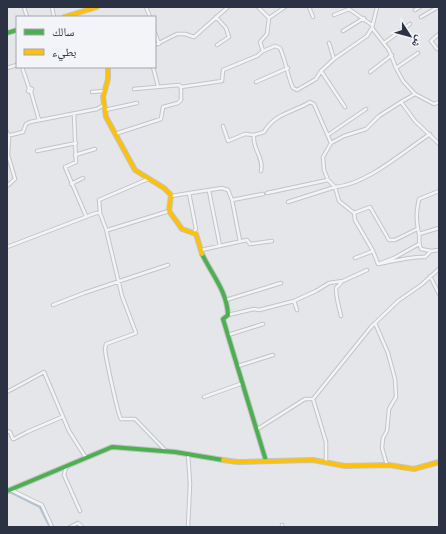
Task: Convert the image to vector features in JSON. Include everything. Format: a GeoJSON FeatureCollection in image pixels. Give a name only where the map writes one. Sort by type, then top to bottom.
{"type":"FeatureCollection","features":[{"type":"Feature","properties":{"kind":"street"},"geometry":{"type":"LineString","coordinates":[[67,16],[97,7]]}},
{"type":"Feature","properties":{"kind":"street"},"geometry":{"type":"LineString","coordinates":[[156,45],[177,34],[185,34],[194,37],[228,7]]}},
{"type":"Feature","properties":{"kind":"street"},"geometry":{"type":"LineString","coordinates":[[258,7],[269,18]]}},
{"type":"Feature","properties":{"kind":"street"},"geometry":{"type":"LineString","coordinates":[[263,51],[260,42],[267,34],[269,18],[285,7]]}},
{"type":"Feature","properties":{"kind":"street"},"geometry":{"type":"LineString","coordinates":[[309,7],[313,17]]}},
{"type":"Feature","properties":{"kind":"street"},"geometry":{"type":"LineString","coordinates":[[134,89],[179,85],[181,87],[222,81],[223,70],[258,56],[263,51],[279,46],[288,68],[293,88],[297,90],[316,79],[321,71],[334,59],[367,36],[372,26],[377,7]]}},
{"type":"Feature","properties":{"kind":"street"},"geometry":{"type":"LineString","coordinates":[[415,10],[420,7]]}},
{"type":"Feature","properties":{"kind":"street"},"geometry":{"type":"LineString","coordinates":[[421,17],[438,7]]}},
{"type":"Feature","properties":{"kind":"street"},"geometry":{"type":"LineString","coordinates":[[334,15],[349,9],[364,18],[372,26],[384,43],[392,55],[396,68],[404,81],[415,94],[434,104],[439,102]]}},
{"type":"Feature","properties":{"kind":"street"},"geometry":{"type":"LineString","coordinates":[[216,17],[226,28],[229,37],[217,45]]}},
{"type":"Feature","properties":{"kind":"street"},"geometry":{"type":"LineString","coordinates":[[343,31],[364,18]]}},
{"type":"Feature","properties":{"kind":"street"},"geometry":{"type":"LineString","coordinates":[[384,43],[410,24]]}},
{"type":"Feature","properties":{"kind":"street"},"geometry":{"type":"LineString","coordinates":[[437,49],[431,41],[439,34]]}},
{"type":"Feature","properties":{"kind":"street"},"geometry":{"type":"LineString","coordinates":[[156,36],[159,44]]}},
{"type":"Feature","properties":{"kind":"street"},"geometry":{"type":"LineString","coordinates":[[329,44],[334,59]]}},
{"type":"Feature","properties":{"kind":"street"},"geometry":{"type":"LineString","coordinates":[[396,68],[418,53]]}},
{"type":"Feature","properties":{"kind":"street"},"geometry":{"type":"LineString","coordinates":[[370,72],[392,55]]}},
{"type":"Feature","properties":{"kind":"street"},"geometry":{"type":"LineString","coordinates":[[22,68],[29,88],[28,91],[31,92],[39,120]]}},
{"type":"Feature","properties":{"kind":"street"},"geometry":{"type":"LineString","coordinates":[[108,68],[108,79],[104,91],[104,108],[106,118],[135,170],[164,188],[171,196],[169,210],[182,229],[188,232],[194,232]]}},
{"type":"Feature","properties":{"kind":"street"},"geometry":{"type":"LineString","coordinates":[[153,68],[158,86]]}},
{"type":"Feature","properties":{"kind":"street"},"geometry":{"type":"LineString","coordinates":[[256,82],[288,68]]}},
{"type":"Feature","properties":{"kind":"street"},"geometry":{"type":"LineString","coordinates":[[321,71],[345,107]]}},
{"type":"Feature","properties":{"kind":"street"},"geometry":{"type":"LineString","coordinates":[[115,134],[161,119],[162,107],[178,103],[181,100],[181,87]]}},
{"type":"Feature","properties":{"kind":"street"},"geometry":{"type":"LineString","coordinates":[[92,92],[104,91]]}},
{"type":"Feature","properties":{"kind":"street"},"geometry":{"type":"LineString","coordinates":[[378,264],[373,251],[355,220],[354,213],[339,201],[335,187],[328,180],[324,170],[323,157],[331,143],[366,129],[379,116],[415,94]]}},
{"type":"Feature","properties":{"kind":"street"},"geometry":{"type":"LineString","coordinates":[[8,136],[23,132],[26,124],[39,120],[137,102]]}},
{"type":"Feature","properties":{"kind":"street"},"geometry":{"type":"LineString","coordinates":[[223,126],[228,141],[245,134],[254,135],[264,132],[270,123],[293,109],[304,106],[310,102],[314,104],[331,143]]}},
{"type":"Feature","properties":{"kind":"street"},"geometry":{"type":"LineString","coordinates":[[402,102],[415,121],[439,144]]}},
{"type":"Feature","properties":{"kind":"street"},"geometry":{"type":"LineString","coordinates":[[328,135],[366,109]]}},
{"type":"Feature","properties":{"kind":"street"},"geometry":{"type":"LineString","coordinates":[[74,114],[76,162],[65,167],[86,216]]}},
{"type":"Feature","properties":{"kind":"street"},"geometry":{"type":"LineString","coordinates":[[7,132],[8,154],[15,179],[7,186]]}},
{"type":"Feature","properties":{"kind":"street"},"geometry":{"type":"LineString","coordinates":[[288,202],[335,187],[342,187],[375,172],[430,134]]}},
{"type":"Feature","properties":{"kind":"street"},"geometry":{"type":"LineString","coordinates":[[254,135],[253,143],[263,163],[261,170]]}},
{"type":"Feature","properties":{"kind":"street"},"geometry":{"type":"LineString","coordinates":[[37,151],[76,143]]}},
{"type":"Feature","properties":{"kind":"street"},"geometry":{"type":"LineString","coordinates":[[75,154],[95,149]]}},
{"type":"Feature","properties":{"kind":"street"},"geometry":{"type":"LineString","coordinates":[[71,184],[83,178]]}},
{"type":"Feature","properties":{"kind":"street"},"geometry":{"type":"LineString","coordinates":[[148,178],[99,200],[100,213],[106,229],[122,296],[136,333],[106,344],[105,349],[116,396],[118,415],[121,419],[135,420],[166,452]]}},
{"type":"Feature","properties":{"kind":"street"},"geometry":{"type":"LineString","coordinates":[[267,193],[328,180]]}},
{"type":"Feature","properties":{"kind":"street"},"geometry":{"type":"LineString","coordinates":[[171,196],[226,188],[232,200],[240,241]]}},
{"type":"Feature","properties":{"kind":"street"},"geometry":{"type":"LineString","coordinates":[[209,191],[220,246]]}},
{"type":"Feature","properties":{"kind":"street"},"geometry":{"type":"LineString","coordinates":[[439,191],[419,199],[416,224],[421,249],[431,251],[439,250]]}},
{"type":"Feature","properties":{"kind":"street"},"geometry":{"type":"LineString","coordinates":[[189,193],[196,230],[194,232],[204,258],[213,270],[216,282],[220,286],[228,315]]}},
{"type":"Feature","properties":{"kind":"street"},"geometry":{"type":"LineString","coordinates":[[232,200],[263,194]]}},
{"type":"Feature","properties":{"kind":"street"},"geometry":{"type":"LineString","coordinates":[[354,213],[370,207],[389,240],[395,240],[417,229]]}},
{"type":"Feature","properties":{"kind":"street"},"geometry":{"type":"LineString","coordinates":[[106,229],[152,218],[169,210]]}},
{"type":"Feature","properties":{"kind":"street"},"geometry":{"type":"LineString","coordinates":[[7,247],[86,216],[100,213]]}},
{"type":"Feature","properties":{"kind":"street"},"geometry":{"type":"LineString","coordinates":[[419,234],[439,228]]}},
{"type":"Feature","properties":{"kind":"street"},"geometry":{"type":"LineString","coordinates":[[201,250],[247,240],[250,244],[272,241]]}},
{"type":"Feature","properties":{"kind":"street"},"geometry":{"type":"LineString","coordinates":[[378,264],[394,258],[419,244]]}},
{"type":"Feature","properties":{"kind":"street"},"geometry":{"type":"LineString","coordinates":[[356,258],[373,251]]}},
{"type":"Feature","properties":{"kind":"street"},"geometry":{"type":"LineString","coordinates":[[378,264],[400,261],[414,256],[425,257],[431,251]]}},
{"type":"Feature","properties":{"kind":"street"},"geometry":{"type":"LineString","coordinates":[[53,305],[118,281],[168,265]]}},
{"type":"Feature","properties":{"kind":"street"},"geometry":{"type":"LineString","coordinates":[[313,399],[375,323],[398,301],[439,269]]}},
{"type":"Feature","properties":{"kind":"street"},"geometry":{"type":"LineString","coordinates":[[266,461],[223,319],[228,315],[254,309],[259,310],[294,301],[329,283],[343,281],[367,270]]}},
{"type":"Feature","properties":{"kind":"street"},"geometry":{"type":"LineString","coordinates":[[430,276],[439,294]]}},
{"type":"Feature","properties":{"kind":"street"},"geometry":{"type":"LineString","coordinates":[[341,316],[336,300],[336,288],[343,281]]}},
{"type":"Feature","properties":{"kind":"street"},"geometry":{"type":"LineString","coordinates":[[225,300],[281,283]]}},
{"type":"Feature","properties":{"kind":"street"},"geometry":{"type":"LineString","coordinates":[[294,301],[297,310]]}},
{"type":"Feature","properties":{"kind":"street"},"geometry":{"type":"LineString","coordinates":[[375,323],[388,353],[395,379],[396,397],[389,409],[387,431],[383,443],[387,465]]}},
{"type":"Feature","properties":{"kind":"street"},"geometry":{"type":"LineString","coordinates":[[228,335],[263,324]]}},
{"type":"Feature","properties":{"kind":"street"},"geometry":{"type":"LineString","coordinates":[[238,366],[273,355]]}},
{"type":"Feature","properties":{"kind":"street"},"geometry":{"type":"LineString","coordinates":[[7,392],[44,372],[62,417],[86,458]]}},
{"type":"Feature","properties":{"kind":"street"},"geometry":{"type":"LineString","coordinates":[[204,397],[243,383]]}},
{"type":"Feature","properties":{"kind":"street"},"geometry":{"type":"LineString","coordinates":[[256,430],[305,398],[313,399]]}},
{"type":"Feature","properties":{"kind":"street"},"geometry":{"type":"LineString","coordinates":[[313,399],[326,442],[326,462]]}},
{"type":"Feature","properties":{"kind":"street"},"geometry":{"type":"LineString","coordinates":[[7,432],[10,432],[14,439],[62,417]]}},
{"type":"Feature","properties":{"kind":"street"},"geometry":{"type":"LineString","coordinates":[[9,490],[112,447],[188,454],[238,462],[313,460],[345,466],[387,465],[414,469],[439,462]]}},
{"type":"Feature","properties":{"kind":"street"},"geometry":{"type":"LineString","coordinates":[[188,454],[190,484],[188,527]]}},
{"type":"Feature","properties":{"kind":"street"},"geometry":{"type":"LineString","coordinates":[[66,467],[64,475],[80,511]]}},
{"type":"Feature","properties":{"kind":"street"},"geometry":{"type":"LineString","coordinates":[[9,490],[42,505],[52,527]]}},
{"type":"Feature","properties":{"kind":"street"},"geometry":{"type":"LineString","coordinates":[[70,527],[78,523],[82,527]]}},
{"type":"Feature","properties":{"kind":"waterway"},"geometry":{"type":"LineString","coordinates":[[7,493],[10,492],[40,507],[50,527]]}},
{"type":"Feature","properties":{"kind":"traffic: fast"},"geometry":{"type":"LineString","coordinates":[[7,33],[16,30]]}},
{"type":"Feature","properties":{"kind":"traffic: fast"},"geometry":{"type":"LineString","coordinates":[[202,254],[225,298],[228,315],[223,319],[266,461]]}},
{"type":"Feature","properties":{"kind":"traffic: fast"},"geometry":{"type":"LineString","coordinates":[[7,491],[112,447],[175,452],[223,460]]}},
{"type":"Feature","properties":{"kind":"traffic: slow"},"geometry":{"type":"LineString","coordinates":[[67,16],[97,7]]}},
{"type":"Feature","properties":{"kind":"traffic: slow"},"geometry":{"type":"LineString","coordinates":[[108,68],[108,79],[103,97],[106,117],[135,170],[164,188],[171,195],[169,211],[182,229],[196,234],[202,254]]}},
{"type":"Feature","properties":{"kind":"traffic: slow"},"geometry":{"type":"LineString","coordinates":[[223,460],[238,462],[313,460],[345,466],[389,465],[414,469],[439,462]]}}]}
